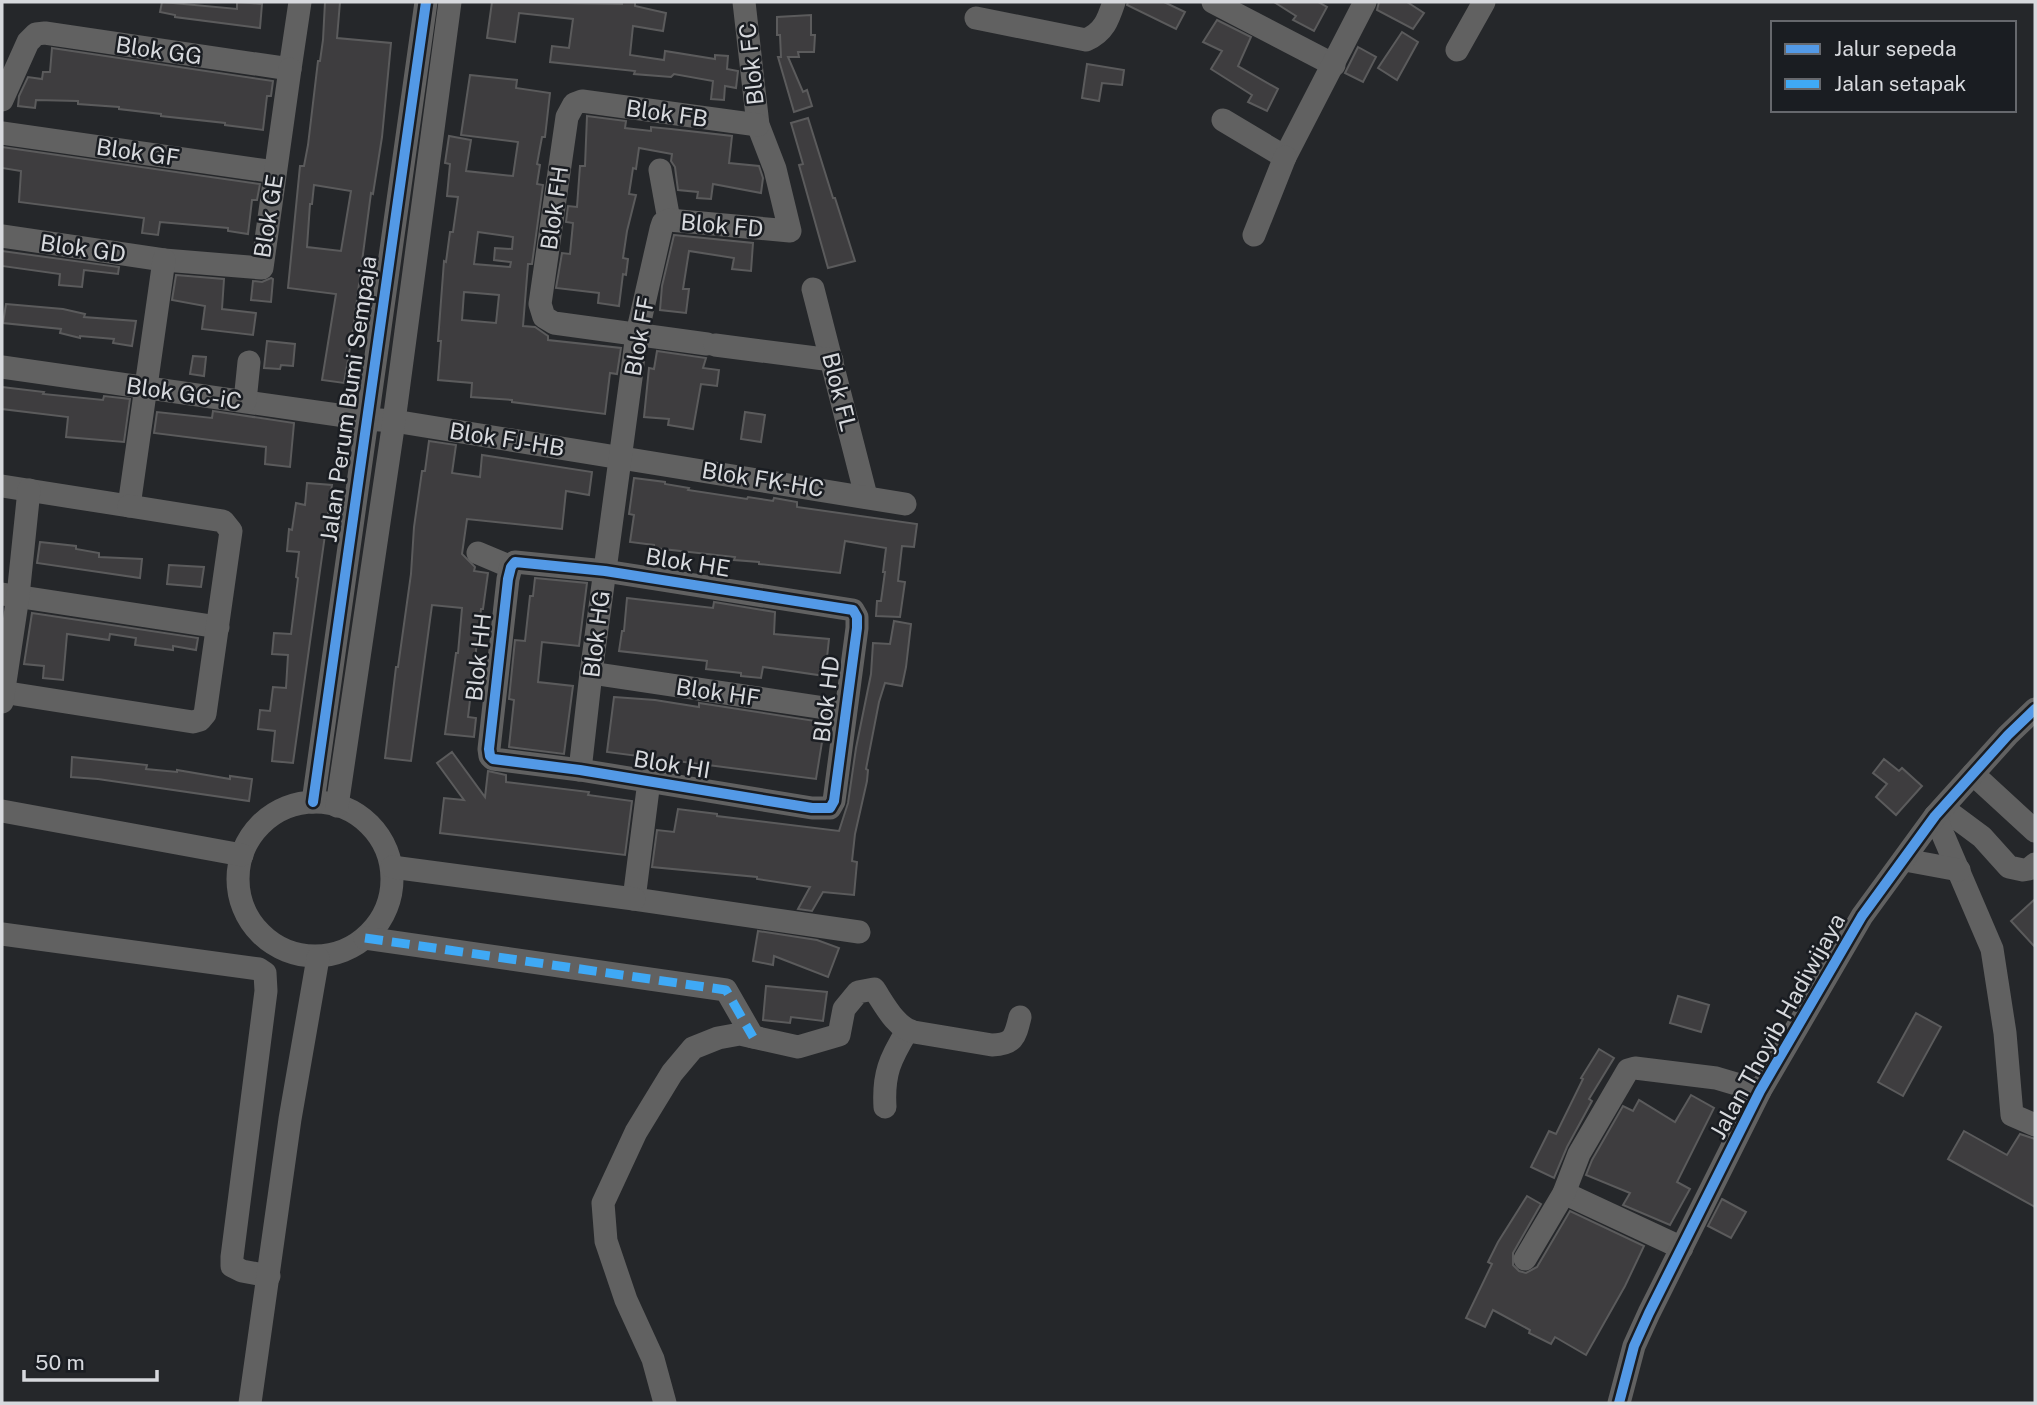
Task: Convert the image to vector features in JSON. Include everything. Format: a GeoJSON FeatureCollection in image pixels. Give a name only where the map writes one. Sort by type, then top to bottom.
{"type":"FeatureCollection","features":[{"type":"Feature","properties":{"kind":"street"},"geometry":{"type":"LineString","coordinates":[[290,69],[300,2]]}},
{"type":"Feature","properties":{"kind":"street","name":"Jalan Perum Bumi Sempaja"},"geometry":{"type":"LineString","coordinates":[[313,802],[426,2]]}},
{"type":"Feature","properties":{"kind":"street","name":"Jalan Perum Bumi Sempaja"},"geometry":{"type":"LineString","coordinates":[[337,806],[394,421],[450,2]]}},
{"type":"Feature","properties":{"kind":"street"},"geometry":{"type":"LineString","coordinates":[[976,18],[1086,40],[1099,34],[1114,2]]}},
{"type":"Feature","properties":{"kind":"street"},"geometry":{"type":"LineString","coordinates":[[1213,2],[1334,65]]}},
{"type":"Feature","properties":{"kind":"street"},"geometry":{"type":"LineString","coordinates":[[1254,234],[1286,157],[1365,2]]}},
{"type":"Feature","properties":{"kind":"street"},"geometry":{"type":"LineString","coordinates":[[1457,50],[1484,2]]}},
{"type":"Feature","properties":{"kind":"street","name":"Blok FC"},"geometry":{"type":"LineString","coordinates":[[739,3],[758,125]]}},
{"type":"Feature","properties":{"kind":"street","name":"Blok GG"},"geometry":{"type":"LineString","coordinates":[[2,100],[28,42],[36,34],[45,33],[290,69]]}},
{"type":"Feature","properties":{"kind":"street","name":"Blok GE"},"geometry":{"type":"LineString","coordinates":[[164,260],[262,268],[290,69]]}},
{"type":"Feature","properties":{"kind":"street","name":"Blok FB"},"geometry":{"type":"LineString","coordinates":[[577,103],[758,125]]}},
{"type":"Feature","properties":{"kind":"street","name":"Blok FH"},"geometry":{"type":"LineString","coordinates":[[577,103],[571,108],[565,130],[540,304],[544,317],[554,323],[637,334]]}},
{"type":"Feature","properties":{"kind":"street"},"geometry":{"type":"LineString","coordinates":[[1223,120],[1286,157]]}},
{"type":"Feature","properties":{"kind":"street","name":"Blok FD"},"geometry":{"type":"LineString","coordinates":[[669,220],[790,230],[775,169],[758,125]]}},
{"type":"Feature","properties":{"kind":"street","name":"Blok GF"},"geometry":{"type":"LineString","coordinates":[[2,133],[275,172]]}},
{"type":"Feature","properties":{"kind":"street"},"geometry":{"type":"LineString","coordinates":[[660,170],[669,220]]}},
{"type":"Feature","properties":{"kind":"street","name":"Blok FF"},"geometry":{"type":"LineString","coordinates":[[621,456],[637,334],[661,229],[663,223],[669,220]]}},
{"type":"Feature","properties":{"kind":"street","name":"Blok GD"},"geometry":{"type":"LineString","coordinates":[[2,236],[164,260]]}},
{"type":"Feature","properties":{"kind":"street"},"geometry":{"type":"LineString","coordinates":[[129,506],[164,260]]}},
{"type":"Feature","properties":{"kind":"street","name":"Blok FL"},"geometry":{"type":"LineString","coordinates":[[813,289],[866,496]]}},
{"type":"Feature","properties":{"kind":"street"},"geometry":{"type":"LineString","coordinates":[[637,334],[832,360]]}},
{"type":"Feature","properties":{"kind":"street"},"geometry":{"type":"LineString","coordinates":[[245,401],[249,362]]}},
{"type":"Feature","properties":{"kind":"street","name":"Blok GC-iC"},"geometry":{"type":"LineString","coordinates":[[2,368],[394,421]]}},
{"type":"Feature","properties":{"kind":"street","name":"Blok FJ-HB"},"geometry":{"type":"LineString","coordinates":[[394,421],[621,456]]}},
{"type":"Feature","properties":{"kind":"street","name":"Blok FK-HC"},"geometry":{"type":"LineString","coordinates":[[621,456],[905,504]]}},
{"type":"Feature","properties":{"kind":"street","name":"Blok HG"},"geometry":{"type":"LineString","coordinates":[[580,769],[621,456]]}},
{"type":"Feature","properties":{"kind":"street"},"geometry":{"type":"LineString","coordinates":[[2,486],[29,490],[223,521],[227,524],[231,531],[230,544],[205,714],[200,720],[193,722],[2,695],[10,595],[29,490]]}},
{"type":"Feature","properties":{"kind":"street","name":"Blok HE"},"geometry":{"type":"LineString","coordinates":[[478,554],[517,564],[605,571],[846,608]]}},
{"type":"Feature","properties":{"kind":"street","name":"Blok HH"},"geometry":{"type":"LineString","coordinates":[[499,760],[490,756],[489,749],[517,564]]}},
{"type":"Feature","properties":{"kind":"street"},"geometry":{"type":"LineString","coordinates":[[10,595],[218,627]]}},
{"type":"Feature","properties":{"kind":"street","name":"Blok HD"},"geometry":{"type":"LineString","coordinates":[[834,802],[857,617],[853,610],[846,608]]}},
{"type":"Feature","properties":{"kind":"street","name":"Blok HF"},"geometry":{"type":"LineString","coordinates":[[591,673],[845,711]]}},
{"type":"Feature","properties":{"kind":"street","name":"Jalan Thoyib Hadiwijaya"},"geometry":{"type":"LineString","coordinates":[[1619,1403],[1634,1346],[1760,1091],[1862,916],[1939,812],[2035,709]]}},
{"type":"Feature","properties":{"kind":"street","name":"Blok HI"},"geometry":{"type":"LineString","coordinates":[[499,760],[580,769],[812,808],[831,808],[834,802]]}},
{"type":"Feature","properties":{"kind":"street"},"geometry":{"type":"LineString","coordinates":[[1973,774],[2035,831]]}},
{"type":"Feature","properties":{"kind":"street"},"geometry":{"type":"LineString","coordinates":[[634,899],[649,781]]}},
{"type":"Feature","properties":{"kind":"street"},"geometry":{"type":"LineString","coordinates":[[313,802],[337,806],[357,814],[373,828],[385,846],[392,867],[392,893],[383,918],[365,938],[342,951],[318,958],[290,952],[267,939],[249,919],[239,894],[239,867],[247,842],[264,822],[287,808],[313,802]]}},
{"type":"Feature","properties":{"kind":"street"},"geometry":{"type":"LineString","coordinates":[[2,811],[242,855]]}},
{"type":"Feature","properties":{"kind":"street"},"geometry":{"type":"LineString","coordinates":[[1939,812],[1982,837],[2009,867],[2023,870],[2035,864]]}},
{"type":"Feature","properties":{"kind":"street"},"geometry":{"type":"LineString","coordinates":[[1939,812],[1959,870],[1992,949],[2005,1033],[2012,1115],[2035,1125]]}},
{"type":"Feature","properties":{"kind":"street"},"geometry":{"type":"LineString","coordinates":[[1905,860],[1959,870]]}},
{"type":"Feature","properties":{"kind":"street"},"geometry":{"type":"LineString","coordinates":[[392,867],[859,932]]}},
{"type":"Feature","properties":{"kind":"street"},"geometry":{"type":"LineString","coordinates":[[2,934],[258,969],[265,973],[266,991],[232,1266],[242,1271],[269,1276]]}},
{"type":"Feature","properties":{"kind":"street"},"geometry":{"type":"LineString","coordinates":[[365,938],[726,990],[753,1037]]}},
{"type":"Feature","properties":{"kind":"street"},"geometry":{"type":"LineString","coordinates":[[250,1403],[290,1119],[318,958]]}},
{"type":"Feature","properties":{"kind":"street"},"geometry":{"type":"LineString","coordinates":[[665,1403],[653,1359],[625,1300],[606,1241],[603,1203],[636,1132],[673,1073],[693,1048],[718,1038],[740,1034],[798,1047],[839,1035],[844,1009],[858,992],[874,989],[907,1031],[1002,1045],[1016,1034],[1020,1017]]}},
{"type":"Feature","properties":{"kind":"street"},"geometry":{"type":"LineString","coordinates":[[885,1107],[886,1072],[891,1057],[907,1031]]}},
{"type":"Feature","properties":{"kind":"street"},"geometry":{"type":"LineString","coordinates":[[1525,1259],[1564,1193],[1579,1154],[1628,1070],[1635,1068],[1716,1079],[1760,1091]]}},
{"type":"Feature","properties":{"kind":"street"},"geometry":{"type":"LineString","coordinates":[[1564,1193],[1682,1248]]}},
{"type":"Feature","properties":{"kind":"building"},"geometry":{"type":"Polygon","coordinates":[[[162,2],[237,9],[237,2],[262,4],[260,28],[175,17],[160,12],[162,2]]]}},
{"type":"Feature","properties":{"kind":"building"},"geometry":{"type":"Polygon","coordinates":[[[325,2],[340,2],[337,38],[391,43],[382,137],[373,194],[371,193],[344,383],[322,380],[336,294],[288,288],[300,166],[304,166],[308,145],[323,40],[325,2]],[[314,185],[307,247],[341,251],[351,191],[314,185]]]}},
{"type":"Feature","properties":{"kind":"building"},"geometry":{"type":"Polygon","coordinates":[[[492,2],[635,2],[635,6],[666,13],[663,31],[633,26],[630,55],[664,60],[665,51],[715,59],[715,55],[728,56],[727,69],[738,71],[736,88],[725,86],[724,100],[711,99],[713,81],[674,74],[671,77],[634,74],[635,71],[550,62],[552,46],[569,48],[573,19],[519,13],[515,42],[487,38],[492,2]]]}},
{"type":"Feature","properties":{"kind":"building"},"geometry":{"type":"Polygon","coordinates":[[[1128,2],[1164,2],[1185,12],[1176,29],[1127,5],[1128,2]]]}},
{"type":"Feature","properties":{"kind":"building"},"geometry":{"type":"Polygon","coordinates":[[[1274,2],[1318,2],[1327,7],[1314,31],[1293,20],[1296,16],[1274,2]]]}},
{"type":"Feature","properties":{"kind":"building"},"geometry":{"type":"Polygon","coordinates":[[[1379,2],[1407,2],[1424,13],[1413,29],[1377,10],[1379,2]]]}},
{"type":"Feature","properties":{"kind":"building"},"geometry":{"type":"Polygon","coordinates":[[[811,15],[811,35],[815,35],[814,52],[798,52],[799,57],[788,57],[803,92],[807,90],[812,106],[794,112],[778,57],[781,57],[777,17],[811,15]]]}},
{"type":"Feature","properties":{"kind":"building"},"geometry":{"type":"Polygon","coordinates":[[[1217,20],[1251,37],[1238,66],[1278,89],[1267,111],[1248,102],[1252,95],[1211,69],[1222,51],[1203,42],[1217,20]]]}},
{"type":"Feature","properties":{"kind":"building"},"geometry":{"type":"Polygon","coordinates":[[[1402,32],[1418,42],[1397,80],[1378,68],[1402,32]]]}},
{"type":"Feature","properties":{"kind":"building"},"geometry":{"type":"Polygon","coordinates":[[[1358,47],[1376,57],[1363,82],[1345,73],[1358,47]]]}},
{"type":"Feature","properties":{"kind":"building"},"geometry":{"type":"Polygon","coordinates":[[[52,48],[273,81],[271,96],[267,96],[263,130],[161,116],[119,107],[78,104],[78,101],[36,100],[35,108],[18,106],[19,96],[28,77],[42,79],[43,72],[50,72],[52,48]]]}},
{"type":"Feature","properties":{"kind":"building"},"geometry":{"type":"Polygon","coordinates":[[[1087,64],[1124,70],[1122,85],[1102,83],[1099,101],[1082,98],[1087,64]]]}},
{"type":"Feature","properties":{"kind":"building"},"geometry":{"type":"Polygon","coordinates":[[[470,75],[517,80],[516,88],[550,93],[545,137],[542,137],[537,164],[540,165],[537,184],[543,185],[532,264],[528,264],[523,326],[535,327],[548,336],[548,340],[621,348],[617,374],[610,373],[605,414],[512,400],[471,397],[472,383],[438,380],[444,261],[446,262],[450,232],[453,232],[458,197],[447,196],[450,164],[445,163],[449,136],[471,140],[466,171],[513,176],[518,142],[461,135],[470,75]],[[478,232],[474,264],[510,267],[511,262],[494,260],[495,248],[512,249],[513,237],[478,232]],[[464,292],[462,320],[496,323],[499,295],[464,292]]]}},
{"type":"Feature","properties":{"kind":"building"},"geometry":{"type":"Polygon","coordinates":[[[587,116],[626,121],[625,128],[651,131],[651,127],[732,136],[729,163],[759,166],[763,178],[761,193],[713,184],[711,199],[697,198],[698,192],[678,190],[675,167],[671,161],[672,154],[639,148],[629,194],[636,195],[627,231],[623,258],[628,259],[619,306],[598,303],[599,293],[556,288],[562,253],[570,254],[573,223],[566,222],[568,206],[577,207],[580,166],[585,166],[587,116]]]}},
{"type":"Feature","properties":{"kind":"building"},"geometry":{"type":"Polygon","coordinates":[[[808,118],[855,261],[828,268],[799,165],[803,164],[791,123],[808,118]]]}},
{"type":"Feature","properties":{"kind":"building"},"geometry":{"type":"Polygon","coordinates":[[[2,147],[260,184],[257,200],[252,200],[248,234],[228,231],[228,228],[160,222],[158,235],[142,233],[144,218],[19,202],[21,171],[2,168],[2,147]]]}},
{"type":"Feature","properties":{"kind":"building"},"geometry":{"type":"Polygon","coordinates":[[[674,235],[753,243],[751,271],[732,269],[734,258],[689,251],[683,289],[689,289],[686,313],[660,310],[662,286],[674,235]]]}},
{"type":"Feature","properties":{"kind":"building"},"geometry":{"type":"Polygon","coordinates":[[[2,251],[119,267],[118,274],[84,270],[82,287],[59,285],[60,274],[2,266],[2,251]]]}},
{"type":"Feature","properties":{"kind":"building"},"geometry":{"type":"Polygon","coordinates":[[[176,275],[224,279],[222,309],[256,313],[253,335],[202,329],[205,306],[172,300],[176,275]]]}},
{"type":"Feature","properties":{"kind":"building"},"geometry":{"type":"Polygon","coordinates":[[[271,278],[271,302],[251,300],[253,281],[262,282],[271,278]]]}},
{"type":"Feature","properties":{"kind":"building"},"geometry":{"type":"Polygon","coordinates":[[[6,304],[63,309],[85,314],[84,317],[136,321],[132,346],[113,343],[114,339],[80,338],[60,333],[61,329],[3,323],[6,304]]]}},
{"type":"Feature","properties":{"kind":"building"},"geometry":{"type":"Polygon","coordinates":[[[267,341],[295,344],[293,366],[264,368],[267,341]]]}},
{"type":"Feature","properties":{"kind":"building"},"geometry":{"type":"Polygon","coordinates":[[[657,351],[706,358],[703,368],[719,370],[717,386],[701,384],[693,429],[668,425],[669,419],[644,417],[649,368],[654,369],[657,351]]]}},
{"type":"Feature","properties":{"kind":"building"},"geometry":{"type":"Polygon","coordinates":[[[193,356],[206,357],[204,376],[190,374],[193,356]]]}},
{"type":"Feature","properties":{"kind":"building"},"geometry":{"type":"Polygon","coordinates":[[[2,387],[103,400],[104,396],[130,399],[124,442],[66,437],[68,417],[2,409],[2,387]]]}},
{"type":"Feature","properties":{"kind":"building"},"geometry":{"type":"Polygon","coordinates":[[[213,411],[294,423],[290,467],[265,464],[266,447],[154,433],[157,412],[212,418],[213,411]]]}},
{"type":"Feature","properties":{"kind":"building"},"geometry":{"type":"Polygon","coordinates":[[[745,412],[765,415],[761,442],[741,439],[745,412]]]}},
{"type":"Feature","properties":{"kind":"building"},"geometry":{"type":"Polygon","coordinates":[[[429,441],[456,445],[452,473],[480,477],[482,455],[592,472],[589,495],[566,491],[562,529],[467,519],[462,554],[475,567],[474,571],[488,573],[468,717],[476,718],[474,737],[445,734],[462,608],[432,605],[411,761],[385,758],[411,574],[414,527],[429,441]]]}},
{"type":"Feature","properties":{"kind":"building"},"geometry":{"type":"Polygon","coordinates":[[[634,478],[665,482],[689,488],[688,490],[747,499],[773,501],[774,498],[797,502],[797,507],[917,524],[914,547],[902,546],[898,581],[905,582],[900,617],[876,616],[877,601],[881,601],[886,548],[845,541],[840,573],[759,564],[734,560],[735,557],[654,548],[654,545],[630,542],[634,515],[629,514],[634,478]]]}},
{"type":"Feature","properties":{"kind":"building"},"geometry":{"type":"Polygon","coordinates":[[[307,483],[332,485],[293,763],[272,761],[275,731],[258,729],[260,710],[270,711],[273,687],[286,688],[288,655],[272,654],[274,633],[291,634],[299,552],[287,551],[289,529],[292,530],[296,503],[305,505],[307,483]]]}},
{"type":"Feature","properties":{"kind":"building"},"geometry":{"type":"Polygon","coordinates":[[[40,542],[76,546],[76,549],[99,553],[99,557],[142,559],[140,578],[37,563],[40,542]]]}},
{"type":"Feature","properties":{"kind":"building"},"geometry":{"type":"Polygon","coordinates":[[[169,565],[204,567],[201,587],[167,584],[169,565]]]}},
{"type":"Feature","properties":{"kind":"building"},"geometry":{"type":"Polygon","coordinates":[[[535,578],[587,583],[579,646],[542,642],[538,682],[573,686],[564,754],[509,747],[514,700],[509,699],[515,640],[525,641],[530,596],[533,596],[535,578]]]}},
{"type":"Feature","properties":{"kind":"building"},"geometry":{"type":"Polygon","coordinates":[[[627,598],[713,608],[714,602],[775,612],[774,634],[829,639],[825,676],[763,667],[761,678],[741,676],[741,673],[706,669],[707,661],[619,651],[627,598]]]}},
{"type":"Feature","properties":{"kind":"building"},"geometry":{"type":"Polygon","coordinates":[[[32,613],[198,638],[196,650],[173,646],[173,650],[135,645],[136,638],[110,634],[109,640],[67,634],[63,680],[43,678],[44,666],[24,664],[32,613]]]}},
{"type":"Feature","properties":{"kind":"building"},"geometry":{"type":"Polygon","coordinates":[[[894,621],[911,624],[906,667],[902,686],[885,683],[879,702],[866,769],[867,781],[855,834],[852,861],[857,862],[854,895],[823,892],[812,911],[798,909],[810,887],[757,877],[652,867],[657,830],[674,832],[678,809],[839,831],[848,803],[871,674],[873,643],[890,644],[894,621]]]}},
{"type":"Feature","properties":{"kind":"building"},"geometry":{"type":"Polygon","coordinates":[[[614,697],[699,707],[699,703],[828,723],[816,779],[607,752],[614,697]]]}},
{"type":"Feature","properties":{"kind":"building"},"geometry":{"type":"Polygon","coordinates":[[[452,752],[485,797],[488,771],[506,775],[506,782],[589,792],[588,795],[632,801],[625,855],[440,833],[444,798],[464,800],[437,763],[452,752]]]}},
{"type":"Feature","properties":{"kind":"building"},"geometry":{"type":"Polygon","coordinates":[[[72,757],[147,765],[146,769],[252,779],[249,801],[71,777],[72,757]]]}},
{"type":"Feature","properties":{"kind":"building"},"geometry":{"type":"Polygon","coordinates":[[[1884,759],[1899,771],[1902,768],[1922,786],[1896,815],[1876,797],[1887,784],[1873,773],[1884,759]]]}},
{"type":"Feature","properties":{"kind":"building"},"geometry":{"type":"Polygon","coordinates":[[[2035,899],[2035,947],[2011,921],[2035,899]]]}},
{"type":"Feature","properties":{"kind":"building"},"geometry":{"type":"Polygon","coordinates":[[[758,931],[817,940],[839,948],[828,977],[774,956],[773,965],[753,961],[758,931]]]}},
{"type":"Feature","properties":{"kind":"building"},"geometry":{"type":"Polygon","coordinates":[[[766,986],[827,992],[823,1021],[791,1017],[790,1023],[763,1020],[766,986]]]}},
{"type":"Feature","properties":{"kind":"building"},"geometry":{"type":"Polygon","coordinates":[[[1678,996],[1709,1005],[1701,1032],[1670,1023],[1678,996]]]}},
{"type":"Feature","properties":{"kind":"building"},"geometry":{"type":"Polygon","coordinates":[[[1916,1013],[1941,1027],[1903,1096],[1878,1082],[1916,1013]]]}},
{"type":"Feature","properties":{"kind":"building"},"geometry":{"type":"Polygon","coordinates":[[[1599,1049],[1614,1058],[1589,1099],[1592,1101],[1554,1178],[1531,1167],[1549,1131],[1556,1134],[1583,1079],[1581,1078],[1599,1049]]]}},
{"type":"Feature","properties":{"kind":"building"},"geometry":{"type":"Polygon","coordinates":[[[1691,1095],[1714,1108],[1677,1182],[1690,1189],[1670,1225],[1623,1205],[1630,1193],[1586,1175],[1623,1106],[1633,1111],[1639,1100],[1675,1122],[1691,1095]]]}},
{"type":"Feature","properties":{"kind":"building"},"geometry":{"type":"Polygon","coordinates":[[[1964,1131],[2007,1155],[2020,1134],[2035,1139],[2035,1207],[1948,1159],[1964,1131]]]}},
{"type":"Feature","properties":{"kind":"building"},"geometry":{"type":"Polygon","coordinates":[[[1527,1196],[1541,1204],[1513,1253],[1513,1265],[1519,1271],[1526,1273],[1537,1267],[1570,1211],[1644,1246],[1586,1355],[1555,1337],[1551,1344],[1493,1310],[1485,1327],[1466,1318],[1492,1264],[1488,1262],[1498,1242],[1527,1196]]]}},
{"type":"Feature","properties":{"kind":"building"},"geometry":{"type":"Polygon","coordinates":[[[1722,1199],[1746,1212],[1731,1238],[1708,1226],[1722,1199]]]}},
{"type":"Feature","properties":{"kind":"marked path"},"geometry":{"type":"LineString","coordinates":[[365,938],[726,990],[753,1037]]}},
{"type":"Feature","properties":{"kind":"cycle path"},"geometry":{"type":"LineString","coordinates":[[313,802],[426,2]]}},
{"type":"Feature","properties":{"kind":"cycle path"},"geometry":{"type":"LineString","coordinates":[[515,562],[605,571],[853,610],[857,617],[857,628],[834,801],[830,808],[812,808],[580,770],[493,759],[489,749],[508,579],[515,562]]}},
{"type":"Feature","properties":{"kind":"cycle path"},"geometry":{"type":"LineString","coordinates":[[1619,1403],[1634,1346],[1649,1313],[1760,1091],[1862,916],[1935,816],[2035,709]]}}]}
